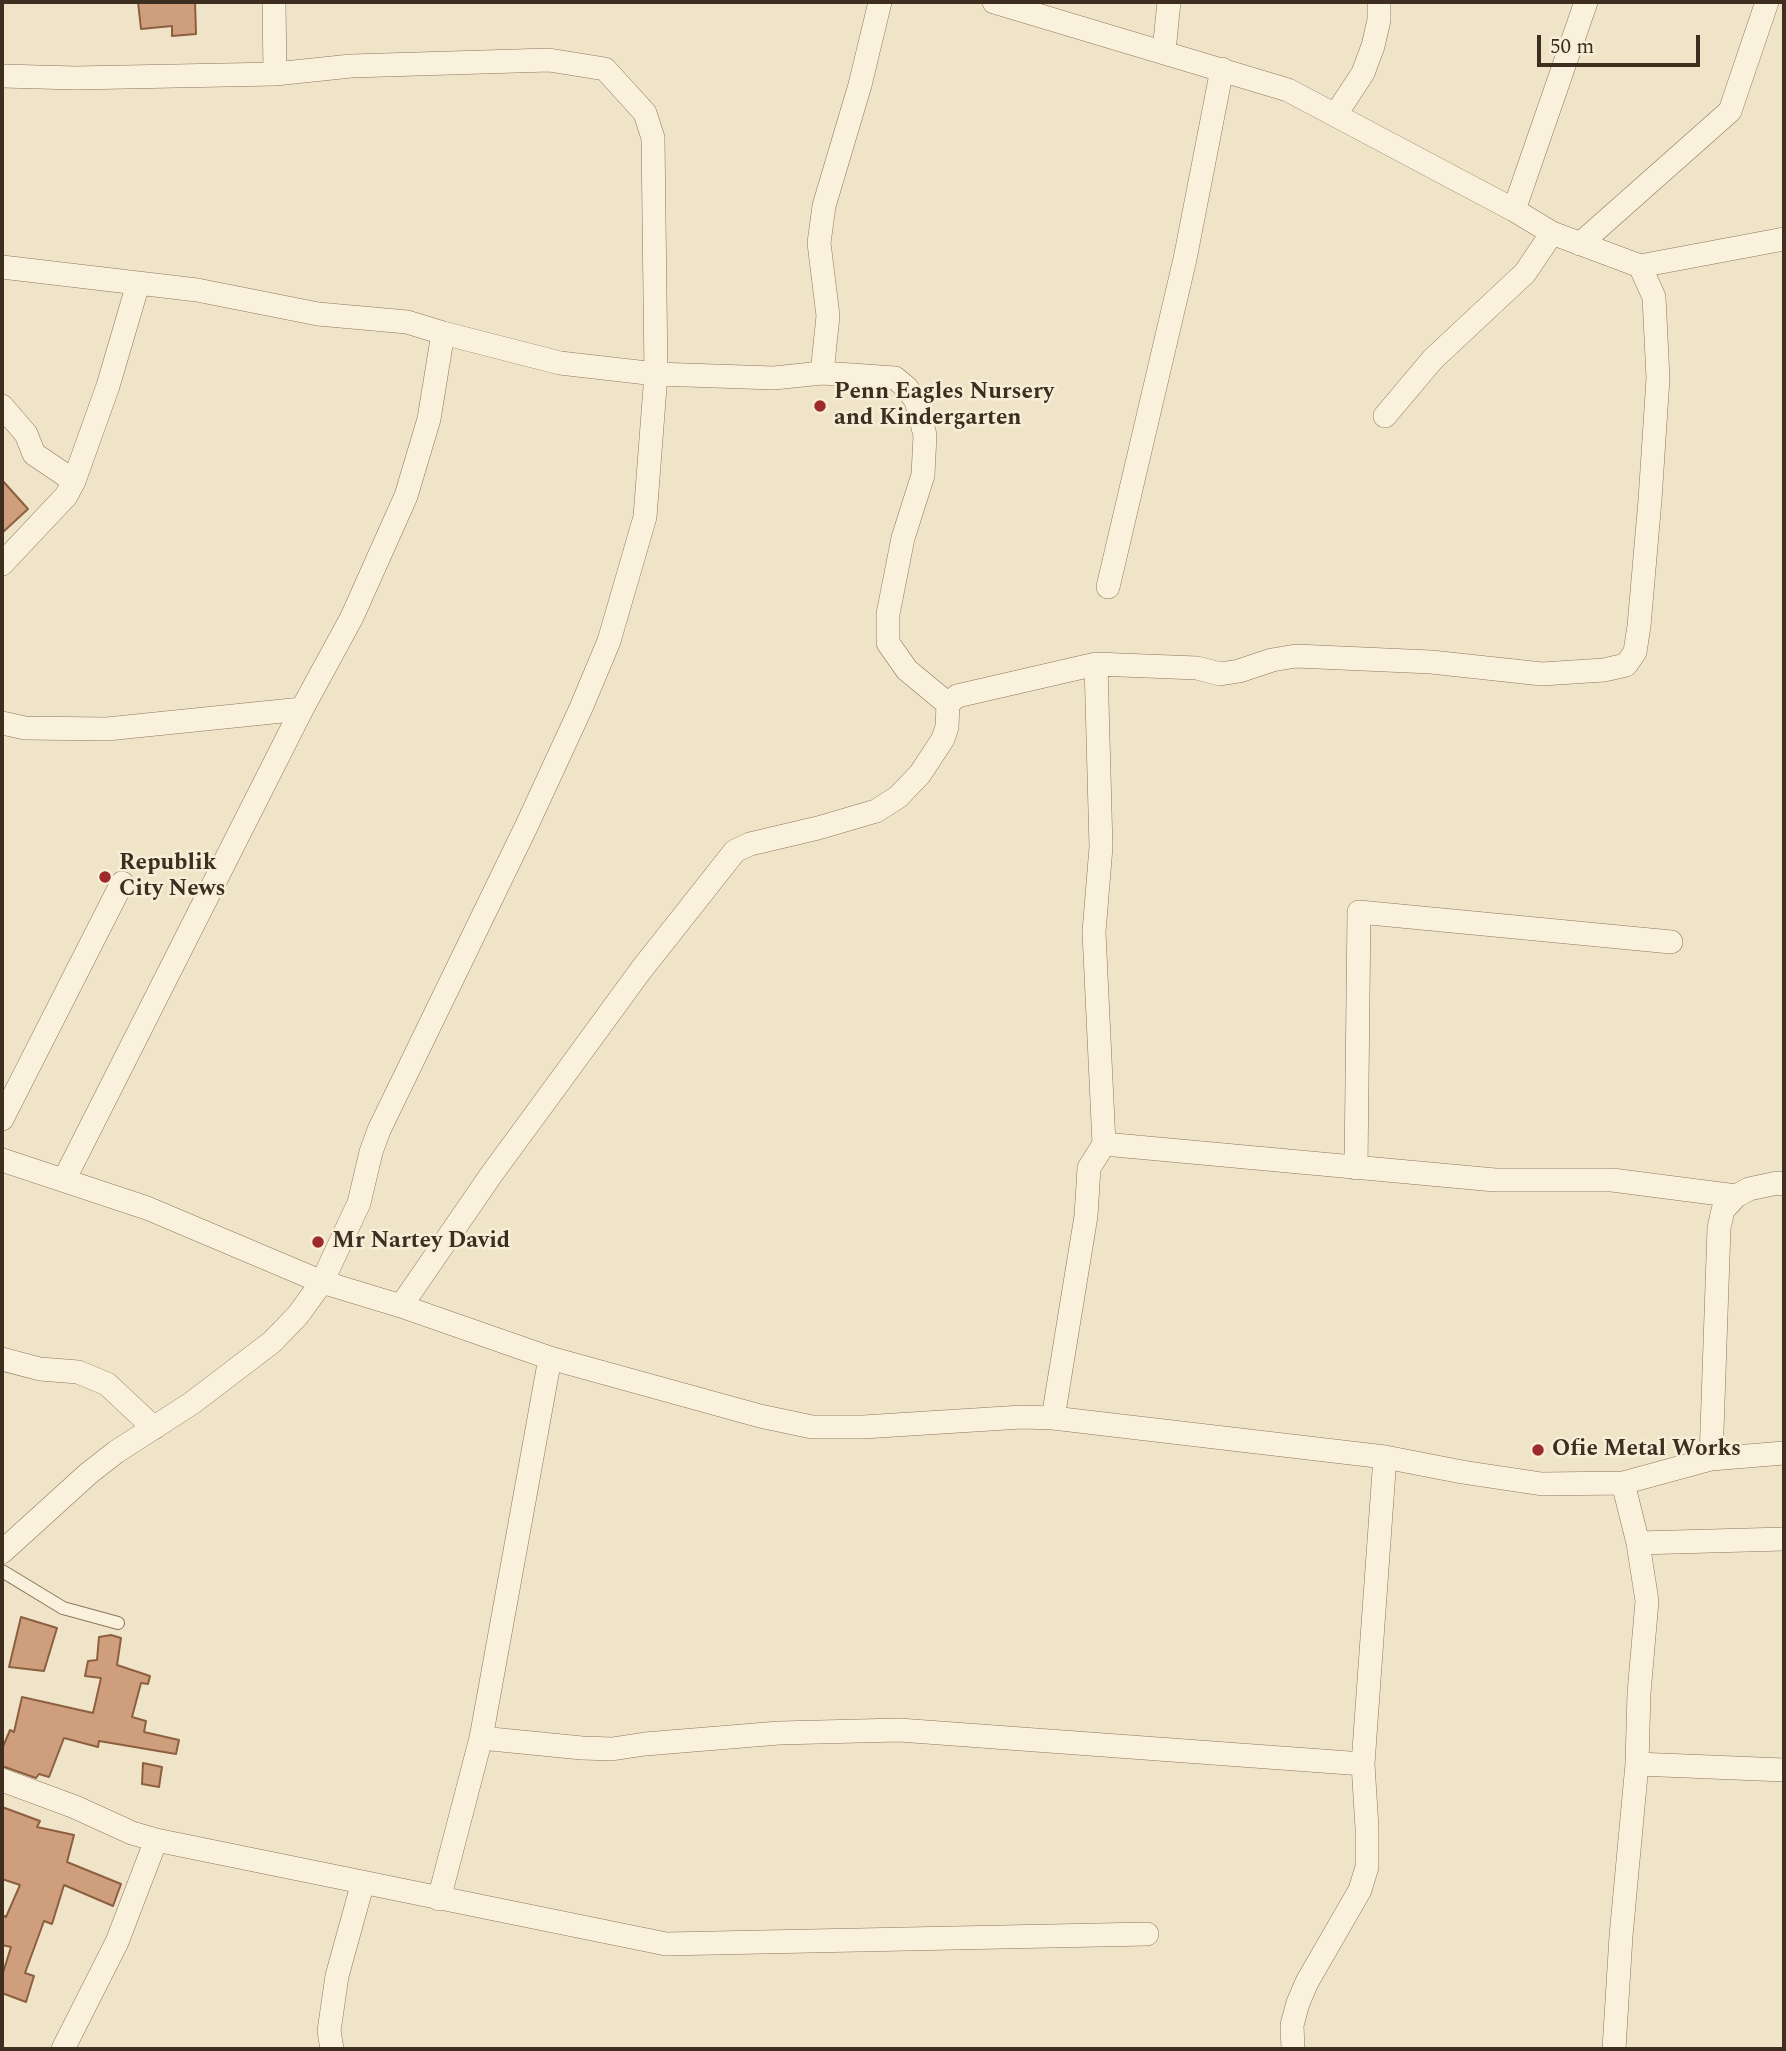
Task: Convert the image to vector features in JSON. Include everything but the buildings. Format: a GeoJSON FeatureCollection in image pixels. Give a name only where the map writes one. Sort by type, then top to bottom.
{"type":"FeatureCollection","features":[{"type":"Feature","properties":{"kind":"street"},"geometry":{"type":"LineString","coordinates":[[274,2],[275,74]]}},
{"type":"Feature","properties":{"kind":"street"},"geometry":{"type":"LineString","coordinates":[[822,373],[828,316],[819,243],[822,218],[860,85],[880,2]]}},
{"type":"Feature","properties":{"kind":"street"},"geometry":{"type":"LineString","coordinates":[[994,2],[1288,90],[1552,233],[1640,266],[1784,239]]}},
{"type":"Feature","properties":{"kind":"street"},"geometry":{"type":"LineString","coordinates":[[1164,51],[1169,2]]}},
{"type":"Feature","properties":{"kind":"street"},"geometry":{"type":"LineString","coordinates":[[1336,114],[1363,73],[1380,20],[1379,2]]}},
{"type":"Feature","properties":{"kind":"street"},"geometry":{"type":"LineString","coordinates":[[1514,211],[1586,2]]}},
{"type":"Feature","properties":{"kind":"street"},"geometry":{"type":"LineString","coordinates":[[1580,244],[1730,111],[1767,2]]}},
{"type":"Feature","properties":{"kind":"street"},"geometry":{"type":"LineString","coordinates":[[2,76],[76,78],[275,74],[351,66],[549,60],[605,69],[645,113],[653,138],[656,373],[645,517],[608,641],[581,708],[527,825],[379,1130],[359,1203],[322,1282],[299,1315],[272,1342],[192,1403],[89,1473],[2,1552]]}},
{"type":"Feature","properties":{"kind":"street"},"geometry":{"type":"LineString","coordinates":[[1108,587],[1185,259],[1222,69]]}},
{"type":"Feature","properties":{"kind":"street"},"geometry":{"type":"LineString","coordinates":[[1385,416],[1426,366],[1525,273],[1552,233]]}},
{"type":"Feature","properties":{"kind":"street"},"geometry":{"type":"LineString","coordinates":[[401,1306],[491,1175],[641,970],[735,851],[750,844],[876,811],[898,797],[920,774],[943,739],[947,727],[948,704],[957,696],[1096,664],[1198,668],[1220,674],[1297,656],[1431,662],[1542,674],[1604,670],[1626,665],[1635,652],[1639,626],[1657,378],[1654,297],[1640,266]]}},
{"type":"Feature","properties":{"kind":"street"},"geometry":{"type":"LineString","coordinates":[[2,267],[197,290],[318,314],[407,322],[560,363],[656,373],[774,377],[822,373],[895,378],[916,401],[925,435],[923,475],[903,538],[888,614],[888,643],[907,670],[948,704]]}},
{"type":"Feature","properties":{"kind":"street"},"geometry":{"type":"LineString","coordinates":[[2,564],[66,496],[74,481],[138,284]]}},
{"type":"Feature","properties":{"kind":"street"},"geometry":{"type":"LineString","coordinates":[[64,1180],[302,709],[352,617],[406,496],[429,419],[443,333]]}},
{"type":"Feature","properties":{"kind":"street"},"geometry":{"type":"LineString","coordinates":[[2,405],[26,434],[34,454],[74,481]]}},
{"type":"Feature","properties":{"kind":"street"},"geometry":{"type":"LineString","coordinates":[[1054,1418],[1086,1216],[1088,1168],[1104,1144],[1094,932],[1101,847],[1096,664]]}},
{"type":"Feature","properties":{"kind":"street"},"geometry":{"type":"LineString","coordinates":[[2,723],[39,729],[107,729],[302,709]]}},
{"type":"Feature","properties":{"kind":"street"},"geometry":{"type":"LineString","coordinates":[[2,1119],[122,883]]}},
{"type":"Feature","properties":{"kind":"street"},"geometry":{"type":"LineString","coordinates":[[1356,1168],[1359,912],[1671,942]]}},
{"type":"Feature","properties":{"kind":"street"},"geometry":{"type":"LineString","coordinates":[[1104,1144],[1495,1180],[1612,1180],[1736,1196]]}},
{"type":"Feature","properties":{"kind":"street"},"geometry":{"type":"LineString","coordinates":[[2,1160],[147,1208],[322,1282],[401,1306],[550,1358],[760,1416],[812,1427],[863,1427],[1022,1417],[1054,1418],[1385,1457],[1542,1484],[1623,1483],[1711,1459],[1784,1453]]}},
{"type":"Feature","properties":{"kind":"street"},"geometry":{"type":"LineString","coordinates":[[1711,1459],[1718,1228],[1723,1210],[1736,1196],[1749,1189],[1784,1184]]}},
{"type":"Feature","properties":{"kind":"street"},"geometry":{"type":"LineString","coordinates":[[439,1899],[481,1738],[550,1358]]}},
{"type":"Feature","properties":{"kind":"street"},"geometry":{"type":"LineString","coordinates":[[2,1359],[40,1369],[78,1372],[107,1384],[154,1427]]}},
{"type":"Feature","properties":{"kind":"street"},"geometry":{"type":"LineString","coordinates":[[1293,2049],[1292,2025],[1298,2003],[1307,1982],[1360,1890],[1367,1867],[1363,1764],[1385,1457]]}},
{"type":"Feature","properties":{"kind":"street"},"geometry":{"type":"LineString","coordinates":[[1614,2049],[1647,1601],[1638,1543],[1623,1483]]}},
{"type":"Feature","properties":{"kind":"street"},"geometry":{"type":"LineString","coordinates":[[1638,1543],[1784,1539]]}},
{"type":"Feature","properties":{"kind":"street"},"geometry":{"type":"LineString","coordinates":[[481,1738],[612,1749],[779,1733],[900,1730],[1363,1764]]}},
{"type":"Feature","properties":{"kind":"street"},"geometry":{"type":"LineString","coordinates":[[1637,1763],[1784,1770]]}},
{"type":"Feature","properties":{"kind":"street"},"geometry":{"type":"LineString","coordinates":[[2,1780],[75,1807],[132,1833],[156,1840],[666,1944],[1147,1934]]}},
{"type":"Feature","properties":{"kind":"street"},"geometry":{"type":"LineString","coordinates":[[63,2049],[117,1942],[156,1840]]}},
{"type":"Feature","properties":{"kind":"street"},"geometry":{"type":"LineString","coordinates":[[332,2049],[330,2031],[337,1976],[363,1882]]}},
{"type":"Feature","properties":{"kind":"lane"},"geometry":{"type":"LineString","coordinates":[[2,1571],[63,1608],[118,1623]]}},
{"type":"Feature","properties":{"kind":"place","name":"Penn Eagles Nursery and Kindergarten"},"geometry":{"type":"Point","coordinates":[820,406]}},
{"type":"Feature","properties":{"kind":"place","name":"Republik City News"},"geometry":{"type":"Point","coordinates":[105,877]}},
{"type":"Feature","properties":{"kind":"place","name":"Mr Nartey David"},"geometry":{"type":"Point","coordinates":[318,1242]}},
{"type":"Feature","properties":{"kind":"place","name":"Ofie Metal Works"},"geometry":{"type":"Point","coordinates":[1538,1450]}}]}
